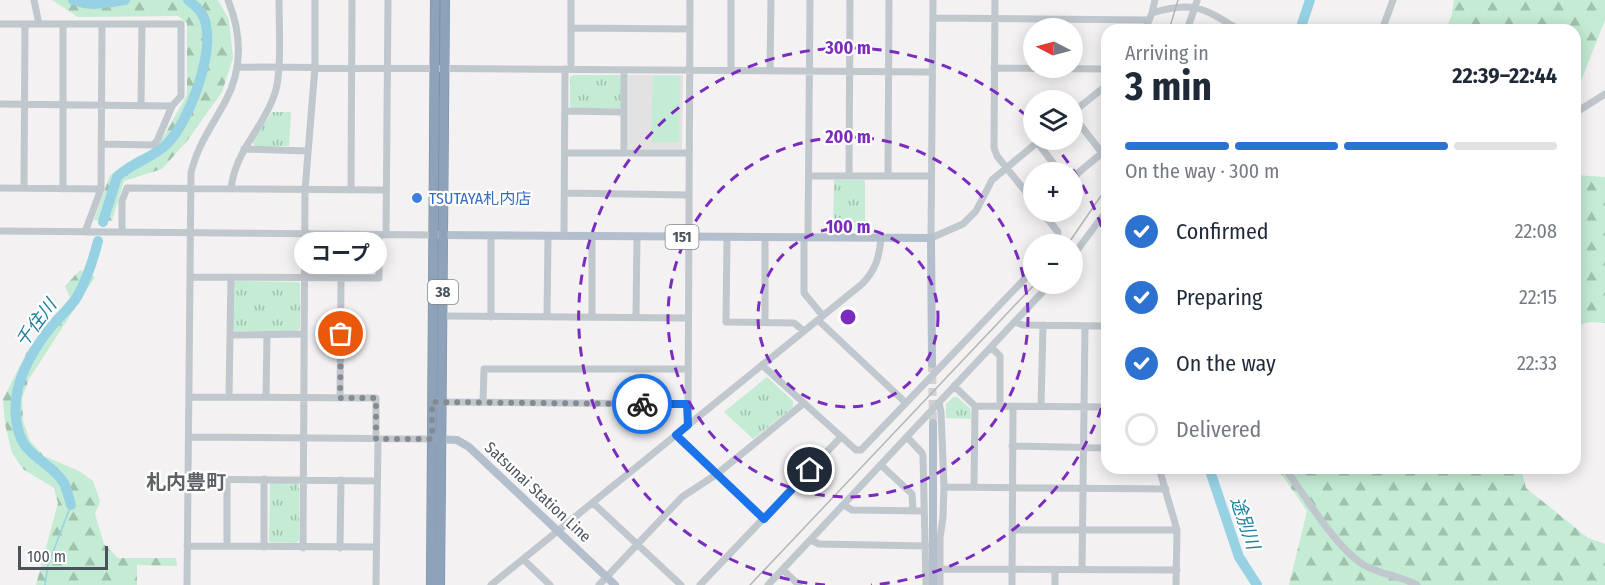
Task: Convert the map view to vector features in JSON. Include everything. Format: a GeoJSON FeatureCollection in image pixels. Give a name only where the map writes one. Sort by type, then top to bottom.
{"type":"FeatureCollection","features":[{"type":"Feature","properties":{"kind":"highway","name":"38"},"geometry":{"type":"LineString","coordinates":[[435,0],[440,585]]}},
{"type":"Feature","properties":{"kind":"highway","name":"38"},"geometry":{"type":"LineString","coordinates":[[437,402],[443,316],[438,235],[445,69],[445,0]]}},
{"type":"Feature","properties":{"kind":"highway","name":"38"},"geometry":{"type":"LineString","coordinates":[[431,585],[437,439]]}},
{"type":"Feature","properties":{"kind":"main road","name":"151"},"geometry":{"type":"LineString","coordinates":[[438,235],[931,238]]}},
{"type":"Feature","properties":{"kind":"main road"},"geometry":{"type":"LineString","coordinates":[[931,238],[932,364]]}},
{"type":"Feature","properties":{"kind":"main road"},"geometry":{"type":"LineString","coordinates":[[933,423],[933,585]]}},
{"type":"Feature","properties":{"kind":"main road","name":"Satsunai Station Line"},"geometry":{"type":"LineString","coordinates":[[437,439],[457,440],[469,447],[615,585]]}},
{"type":"Feature","properties":{"kind":"street"},"geometry":{"type":"LineString","coordinates":[[34,0],[39,24]]}},
{"type":"Feature","properties":{"kind":"street"},"geometry":{"type":"LineString","coordinates":[[187,585],[190,188],[192,169],[199,145],[225,102],[235,80],[239,39],[234,14],[228,0]]}},
{"type":"Feature","properties":{"kind":"street"},"geometry":{"type":"LineString","coordinates":[[231,189],[232,176],[238,159],[270,106],[276,90],[279,0]]}},
{"type":"Feature","properties":{"kind":"street"},"geometry":{"type":"LineString","coordinates":[[303,548],[304,234],[305,190],[315,68],[315,0]]}},
{"type":"Feature","properties":{"kind":"street"},"geometry":{"type":"LineString","coordinates":[[351,190],[352,0]]}},
{"type":"Feature","properties":{"kind":"street"},"geometry":{"type":"LineString","coordinates":[[190,277],[379,278],[387,190],[388,0]]}},
{"type":"Feature","properties":{"kind":"street"},"geometry":{"type":"LineString","coordinates":[[564,236],[565,111],[571,0]]}},
{"type":"Feature","properties":{"kind":"street"},"geometry":{"type":"LineString","coordinates":[[688,425],[690,0]]}},
{"type":"Feature","properties":{"kind":"street"},"geometry":{"type":"LineString","coordinates":[[731,0],[731,70]]}},
{"type":"Feature","properties":{"kind":"street"},"geometry":{"type":"LineString","coordinates":[[770,71],[771,0]]}},
{"type":"Feature","properties":{"kind":"street"},"geometry":{"type":"LineString","coordinates":[[810,0],[809,176],[804,293],[820,318],[906,403]]}},
{"type":"Feature","properties":{"kind":"street"},"geometry":{"type":"LineString","coordinates":[[849,176],[850,0]]}},
{"type":"Feature","properties":{"kind":"street"},"geometry":{"type":"LineString","coordinates":[[888,176],[890,0]]}},
{"type":"Feature","properties":{"kind":"street"},"geometry":{"type":"LineString","coordinates":[[933,0],[931,238],[950,232],[968,220],[976,211],[988,186],[1027,150]]}},
{"type":"Feature","properties":{"kind":"street"},"geometry":{"type":"LineString","coordinates":[[995,0],[994,148],[1006,168],[1023,188]]}},
{"type":"Feature","properties":{"kind":"street"},"geometry":{"type":"LineString","coordinates":[[1147,24],[1155,0]]}},
{"type":"Feature","properties":{"kind":"street"},"geometry":{"type":"LineString","coordinates":[[1384,24],[1393,0]]}},
{"type":"Feature","properties":{"kind":"street"},"geometry":{"type":"LineString","coordinates":[[933,18],[1150,17],[1177,3],[1197,2],[1230,24]]}},
{"type":"Feature","properties":{"kind":"street"},"geometry":{"type":"LineString","coordinates":[[1189,24],[1197,2]]}},
{"type":"Feature","properties":{"kind":"street"},"geometry":{"type":"LineString","coordinates":[[0,24],[181,24],[181,96],[172,106],[157,141],[153,145],[101,144]]}},
{"type":"Feature","properties":{"kind":"street"},"geometry":{"type":"LineString","coordinates":[[24,188],[25,24]]}},
{"type":"Feature","properties":{"kind":"street"},"geometry":{"type":"LineString","coordinates":[[63,24],[63,189]]}},
{"type":"Feature","properties":{"kind":"street"},"geometry":{"type":"LineString","coordinates":[[85,232],[101,189],[102,24]]}},
{"type":"Feature","properties":{"kind":"street"},"geometry":{"type":"LineString","coordinates":[[141,105],[142,24]]}},
{"type":"Feature","properties":{"kind":"street"},"geometry":{"type":"LineString","coordinates":[[571,28],[689,29]]}},
{"type":"Feature","properties":{"kind":"street"},"geometry":{"type":"LineString","coordinates":[[237,68],[932,72]]}},
{"type":"Feature","properties":{"kind":"street"},"geometry":{"type":"LineString","coordinates":[[994,68],[1101,69]]}},
{"type":"Feature","properties":{"kind":"street"},"geometry":{"type":"LineString","coordinates":[[624,70],[624,153]]}},
{"type":"Feature","properties":{"kind":"street"},"geometry":{"type":"LineString","coordinates":[[1083,105],[1101,90]]}},
{"type":"Feature","properties":{"kind":"street"},"geometry":{"type":"LineString","coordinates":[[1581,109],[1605,94]]}},
{"type":"Feature","properties":{"kind":"street"},"geometry":{"type":"LineString","coordinates":[[0,104],[172,106]]}},
{"type":"Feature","properties":{"kind":"street"},"geometry":{"type":"LineString","coordinates":[[565,111],[624,112]]}},
{"type":"Feature","properties":{"kind":"street"},"geometry":{"type":"LineString","coordinates":[[1083,128],[1101,152]]}},
{"type":"Feature","properties":{"kind":"street"},"geometry":{"type":"LineString","coordinates":[[244,149],[308,151]]}},
{"type":"Feature","properties":{"kind":"street"},"geometry":{"type":"LineString","coordinates":[[565,153],[689,153]]}},
{"type":"Feature","properties":{"kind":"street"},"geometry":{"type":"LineString","coordinates":[[1083,169],[1101,154]]}},
{"type":"Feature","properties":{"kind":"street"},"geometry":{"type":"LineString","coordinates":[[809,176],[931,176]]}},
{"type":"Feature","properties":{"kind":"street"},"geometry":{"type":"LineString","coordinates":[[0,188],[101,189]]}},
{"type":"Feature","properties":{"kind":"street"},"geometry":{"type":"LineString","coordinates":[[122,232],[122,201],[128,188],[387,190]]}},
{"type":"Feature","properties":{"kind":"street"},"geometry":{"type":"LineString","coordinates":[[565,193],[688,195]]}},
{"type":"Feature","properties":{"kind":"street"},"geometry":{"type":"LineString","coordinates":[[1083,242],[1101,218]]}},
{"type":"Feature","properties":{"kind":"street"},"geometry":{"type":"LineString","coordinates":[[1050,222],[1058,234]]}},
{"type":"Feature","properties":{"kind":"street"},"geometry":{"type":"LineString","coordinates":[[0,231],[438,235]]}},
{"type":"Feature","properties":{"kind":"street"},"geometry":{"type":"LineString","coordinates":[[491,235],[491,317]]}},
{"type":"Feature","properties":{"kind":"street"},"geometry":{"type":"LineString","coordinates":[[547,317],[548,236]]}},
{"type":"Feature","properties":{"kind":"street"},"geometry":{"type":"LineString","coordinates":[[591,317],[592,236]]}},
{"type":"Feature","properties":{"kind":"street"},"geometry":{"type":"LineString","coordinates":[[636,317],[637,237]]}},
{"type":"Feature","properties":{"kind":"street"},"geometry":{"type":"LineString","coordinates":[[727,237],[726,322],[794,323],[804,331]]}},
{"type":"Feature","properties":{"kind":"street"},"geometry":{"type":"LineString","coordinates":[[765,237],[765,322]]}},
{"type":"Feature","properties":{"kind":"street"},"geometry":{"type":"LineString","coordinates":[[491,585],[870,276],[879,257],[881,239]]}},
{"type":"Feature","properties":{"kind":"street"},"geometry":{"type":"LineString","coordinates":[[229,396],[231,277]]}},
{"type":"Feature","properties":{"kind":"street"},"geometry":{"type":"LineString","coordinates":[[340,398],[341,278]]}},
{"type":"Feature","properties":{"kind":"street"},"geometry":{"type":"LineString","coordinates":[[762,365],[840,438],[856,450],[861,450],[1023,281]]}},
{"type":"Feature","properties":{"kind":"street"},"geometry":{"type":"LineString","coordinates":[[768,585],[1041,294]]}},
{"type":"Feature","properties":{"kind":"street"},"geometry":{"type":"LineString","coordinates":[[443,316],[687,318]]}},
{"type":"Feature","properties":{"kind":"street"},"geometry":{"type":"LineString","coordinates":[[1015,322],[1023,325],[1043,326],[1101,326]]}},
{"type":"Feature","properties":{"kind":"street"},"geometry":{"type":"LineString","coordinates":[[1041,406],[1043,326]]}},
{"type":"Feature","properties":{"kind":"street"},"geometry":{"type":"LineString","coordinates":[[1082,570],[1085,326]]}},
{"type":"Feature","properties":{"kind":"street"},"geometry":{"type":"LineString","coordinates":[[266,397],[267,334]]}},
{"type":"Feature","properties":{"kind":"street"},"geometry":{"type":"LineString","coordinates":[[230,335],[303,334]]}},
{"type":"Feature","properties":{"kind":"street"},"geometry":{"type":"LineString","coordinates":[[992,347],[1000,356],[1000,406]]}},
{"type":"Feature","properties":{"kind":"street"},"geometry":{"type":"LineString","coordinates":[[483,402],[484,369],[687,369]]}},
{"type":"Feature","properties":{"kind":"street"},"geometry":{"type":"LineString","coordinates":[[954,387],[975,406],[1101,407]]}},
{"type":"Feature","properties":{"kind":"street"},"geometry":{"type":"LineString","coordinates":[[189,396],[376,398],[376,585]]}},
{"type":"Feature","properties":{"kind":"street"},"geometry":{"type":"LineString","coordinates":[[437,402],[687,404]]}},
{"type":"Feature","properties":{"kind":"street"},"geometry":{"type":"LineString","coordinates":[[599,585],[682,497],[717,474],[804,403]]}},
{"type":"Feature","properties":{"kind":"street"},"geometry":{"type":"LineString","coordinates":[[939,403],[942,412],[944,487],[940,585]]}},
{"type":"Feature","properties":{"kind":"street"},"geometry":{"type":"LineString","coordinates":[[974,487],[975,406]]}},
{"type":"Feature","properties":{"kind":"street"},"geometry":{"type":"LineString","coordinates":[[1012,585],[1013,406]]}},
{"type":"Feature","properties":{"kind":"street"},"geometry":{"type":"LineString","coordinates":[[676,435],[764,519]]}},
{"type":"Feature","properties":{"kind":"street"},"geometry":{"type":"LineString","coordinates":[[189,437],[437,439]]}},
{"type":"Feature","properties":{"kind":"street"},"geometry":{"type":"LineString","coordinates":[[907,437],[923,456],[927,546],[926,585]]}},
{"type":"Feature","properties":{"kind":"street"},"geometry":{"type":"LineString","coordinates":[[700,585],[840,438]]}},
{"type":"Feature","properties":{"kind":"street"},"geometry":{"type":"LineString","coordinates":[[1012,446],[1101,448]]}},
{"type":"Feature","properties":{"kind":"street"},"geometry":{"type":"LineString","coordinates":[[882,466],[912,494],[913,511]]}},
{"type":"Feature","properties":{"kind":"street"},"geometry":{"type":"LineString","coordinates":[[1161,474],[1177,530],[1176,585]]}},
{"type":"Feature","properties":{"kind":"street"},"geometry":{"type":"LineString","coordinates":[[1289,474],[1351,555],[1364,565],[1417,585]]}},
{"type":"Feature","properties":{"kind":"street"},"geometry":{"type":"LineString","coordinates":[[188,479],[377,481]]}},
{"type":"Feature","properties":{"kind":"street"},"geometry":{"type":"LineString","coordinates":[[227,479],[227,546]]}},
{"type":"Feature","properties":{"kind":"street"},"geometry":{"type":"LineString","coordinates":[[264,479],[264,547]]}},
{"type":"Feature","properties":{"kind":"street"},"geometry":{"type":"LineString","coordinates":[[340,480],[340,548]]}},
{"type":"Feature","properties":{"kind":"street"},"geometry":{"type":"LineString","coordinates":[[944,487],[1166,489]]}},
{"type":"Feature","properties":{"kind":"street"},"geometry":{"type":"LineString","coordinates":[[593,503],[681,585]]}},
{"type":"Feature","properties":{"kind":"street"},"geometry":{"type":"LineString","coordinates":[[844,505],[852,510],[924,511]]}},
{"type":"Feature","properties":{"kind":"street"},"geometry":{"type":"LineString","coordinates":[[1012,530],[1177,530]]}},
{"type":"Feature","properties":{"kind":"street"},"geometry":{"type":"LineString","coordinates":[[812,540],[819,544],[927,546]]}},
{"type":"Feature","properties":{"kind":"street"},"geometry":{"type":"LineString","coordinates":[[187,546],[376,547]]}},
{"type":"Feature","properties":{"kind":"street"},"geometry":{"type":"LineString","coordinates":[[522,559],[550,585]]}},
{"type":"Feature","properties":{"kind":"street"},"geometry":{"type":"LineString","coordinates":[[940,569],[1177,570]]}},
{"type":"Feature","properties":{"kind":"street"},"geometry":{"type":"LineString","coordinates":[[783,570],[799,585]]}},
{"type":"Feature","properties":{"kind":"street"},"geometry":{"type":"LineString","coordinates":[[1055,570],[1055,585]]}},
{"type":"Feature","properties":{"kind":"shaded area"},"geometry":{"type":"Polygon","coordinates":[[[628,75],[683,75],[682,149],[628,149],[628,75]]]}},
{"type":"Feature","properties":{"kind":"green space"},"geometry":{"type":"Polygon","coordinates":[[[52,0],[218,0],[229,20],[233,58],[222,92],[187,141],[162,169],[124,181],[112,221],[94,220],[110,175],[128,162],[158,146],[187,95],[187,23],[178,16],[78,17],[52,0]]]}},
{"type":"Feature","properties":{"kind":"green space"},"geometry":{"type":"Polygon","coordinates":[[[1454,0],[1605,0],[1605,20],[1581,81],[1581,24],[1448,24],[1454,0]]]}},
{"type":"Feature","properties":{"kind":"green space"},"geometry":{"type":"Polygon","coordinates":[[[573,75],[619,75],[621,77],[621,106],[619,108],[572,108],[570,106],[570,77],[573,75]]]}},
{"type":"Feature","properties":{"kind":"green space"},"geometry":{"type":"Polygon","coordinates":[[[653,76],[680,76],[679,142],[651,142],[653,76]]]}},
{"type":"Feature","properties":{"kind":"green space"},"geometry":{"type":"Polygon","coordinates":[[[272,112],[291,112],[289,146],[255,146],[252,142],[272,112]]]}},
{"type":"Feature","properties":{"kind":"green space"},"geometry":{"type":"Polygon","coordinates":[[[1581,175],[1605,177],[1605,323],[1589,322],[1581,325],[1581,175]]]}},
{"type":"Feature","properties":{"kind":"green space"},"geometry":{"type":"Polygon","coordinates":[[[834,180],[865,180],[865,230],[833,230],[834,180]]]}},
{"type":"Feature","properties":{"kind":"green space"},"geometry":{"type":"Polygon","coordinates":[[[80,270],[95,277],[29,379],[22,398],[23,421],[30,441],[44,456],[79,471],[93,481],[100,501],[95,514],[104,544],[118,558],[176,558],[177,566],[137,565],[137,585],[36,585],[58,503],[54,488],[23,469],[12,453],[5,424],[3,399],[28,350],[70,298],[65,286],[80,270]]]}},
{"type":"Feature","properties":{"kind":"green space"},"geometry":{"type":"Polygon","coordinates":[[[235,281],[298,282],[300,284],[300,329],[297,331],[235,331],[233,328],[233,283],[235,281]]]}},
{"type":"Feature","properties":{"kind":"green space"},"geometry":{"type":"Polygon","coordinates":[[[767,377],[793,401],[793,407],[753,439],[724,412],[767,377]]]}},
{"type":"Feature","properties":{"kind":"green space"},"geometry":{"type":"Polygon","coordinates":[[[953,397],[957,397],[970,408],[971,419],[946,418],[946,404],[953,397]]]}},
{"type":"Feature","properties":{"kind":"green space"},"geometry":{"type":"Polygon","coordinates":[[[1281,474],[1522,474],[1526,488],[1588,538],[1605,544],[1605,585],[1289,585],[1307,511],[1281,474]]]}},
{"type":"Feature","properties":{"kind":"green space"},"geometry":{"type":"Polygon","coordinates":[[[270,483],[297,483],[299,485],[299,540],[296,543],[269,541],[270,483]]]}},
{"type":"Feature","properties":{"kind":"waterway","name":"千住川"},"geometry":{"type":"LineString","coordinates":[[73,0],[92,4],[125,0]]}},
{"type":"Feature","properties":{"kind":"waterway","name":"千住川"},"geometry":{"type":"LineString","coordinates":[[103,222],[117,177],[167,144],[191,105],[203,70],[207,38],[204,17],[188,0]]}},
{"type":"Feature","properties":{"kind":"waterway","name":"途別川"},"geometry":{"type":"LineString","coordinates":[[1302,24],[1310,0]]}},
{"type":"Feature","properties":{"kind":"waterway","name":"千住川"},"geometry":{"type":"LineString","coordinates":[[71,505],[64,483],[59,476],[33,454],[22,441],[16,419],[17,391],[21,377],[34,352],[50,328],[77,297],[98,241]]}},
{"type":"Feature","properties":{"kind":"waterway","name":"途別川"},"geometry":{"type":"LineString","coordinates":[[1211,474],[1239,557],[1257,585]]}},
{"type":"Feature","properties":{"kind":"waterway","name":"千住川"},"geometry":{"type":"LineString","coordinates":[[45,585],[48,565],[71,505]]}},
{"type":"Feature","properties":{"kind":"tunnel"},"geometry":{"type":"LineString","coordinates":[[932,364],[933,423]]}},
{"type":"Feature","properties":{"kind":"railway"},"geometry":{"type":"LineString","coordinates":[[1171,24],[1178,0]]}},
{"type":"Feature","properties":{"kind":"railway"},"geometry":{"type":"LineString","coordinates":[[1075,234],[1101,196]]}},
{"type":"Feature","properties":{"kind":"railway"},"geometry":{"type":"LineString","coordinates":[[750,585],[1026,294]]}},
{"type":"Feature","properties":{"kind":"way so far"},"geometry":{"type":"LineString","coordinates":[[341,334],[340,398],[376,398],[376,439],[432,439],[432,402],[642,404]]}},
{"type":"Feature","properties":{"kind":"place","name":"TSUTAYA札内店"},"geometry":{"type":"Point","coordinates":[417,198]}},
{"type":"Feature","properties":{"kind":"place","name":"コープ"},"geometry":{"type":"Point","coordinates":[341,334]}},
{"type":"Feature","properties":{"kind":"district","name":"札内豊町"},"geometry":{"type":"Point","coordinates":[186,482]}},
{"type":"Feature","properties":{"kind":"route"},"geometry":{"type":"LineString","coordinates":[[642,404],[687,404],[688,425],[676,435],[764,519],[810,470]]}}]}
